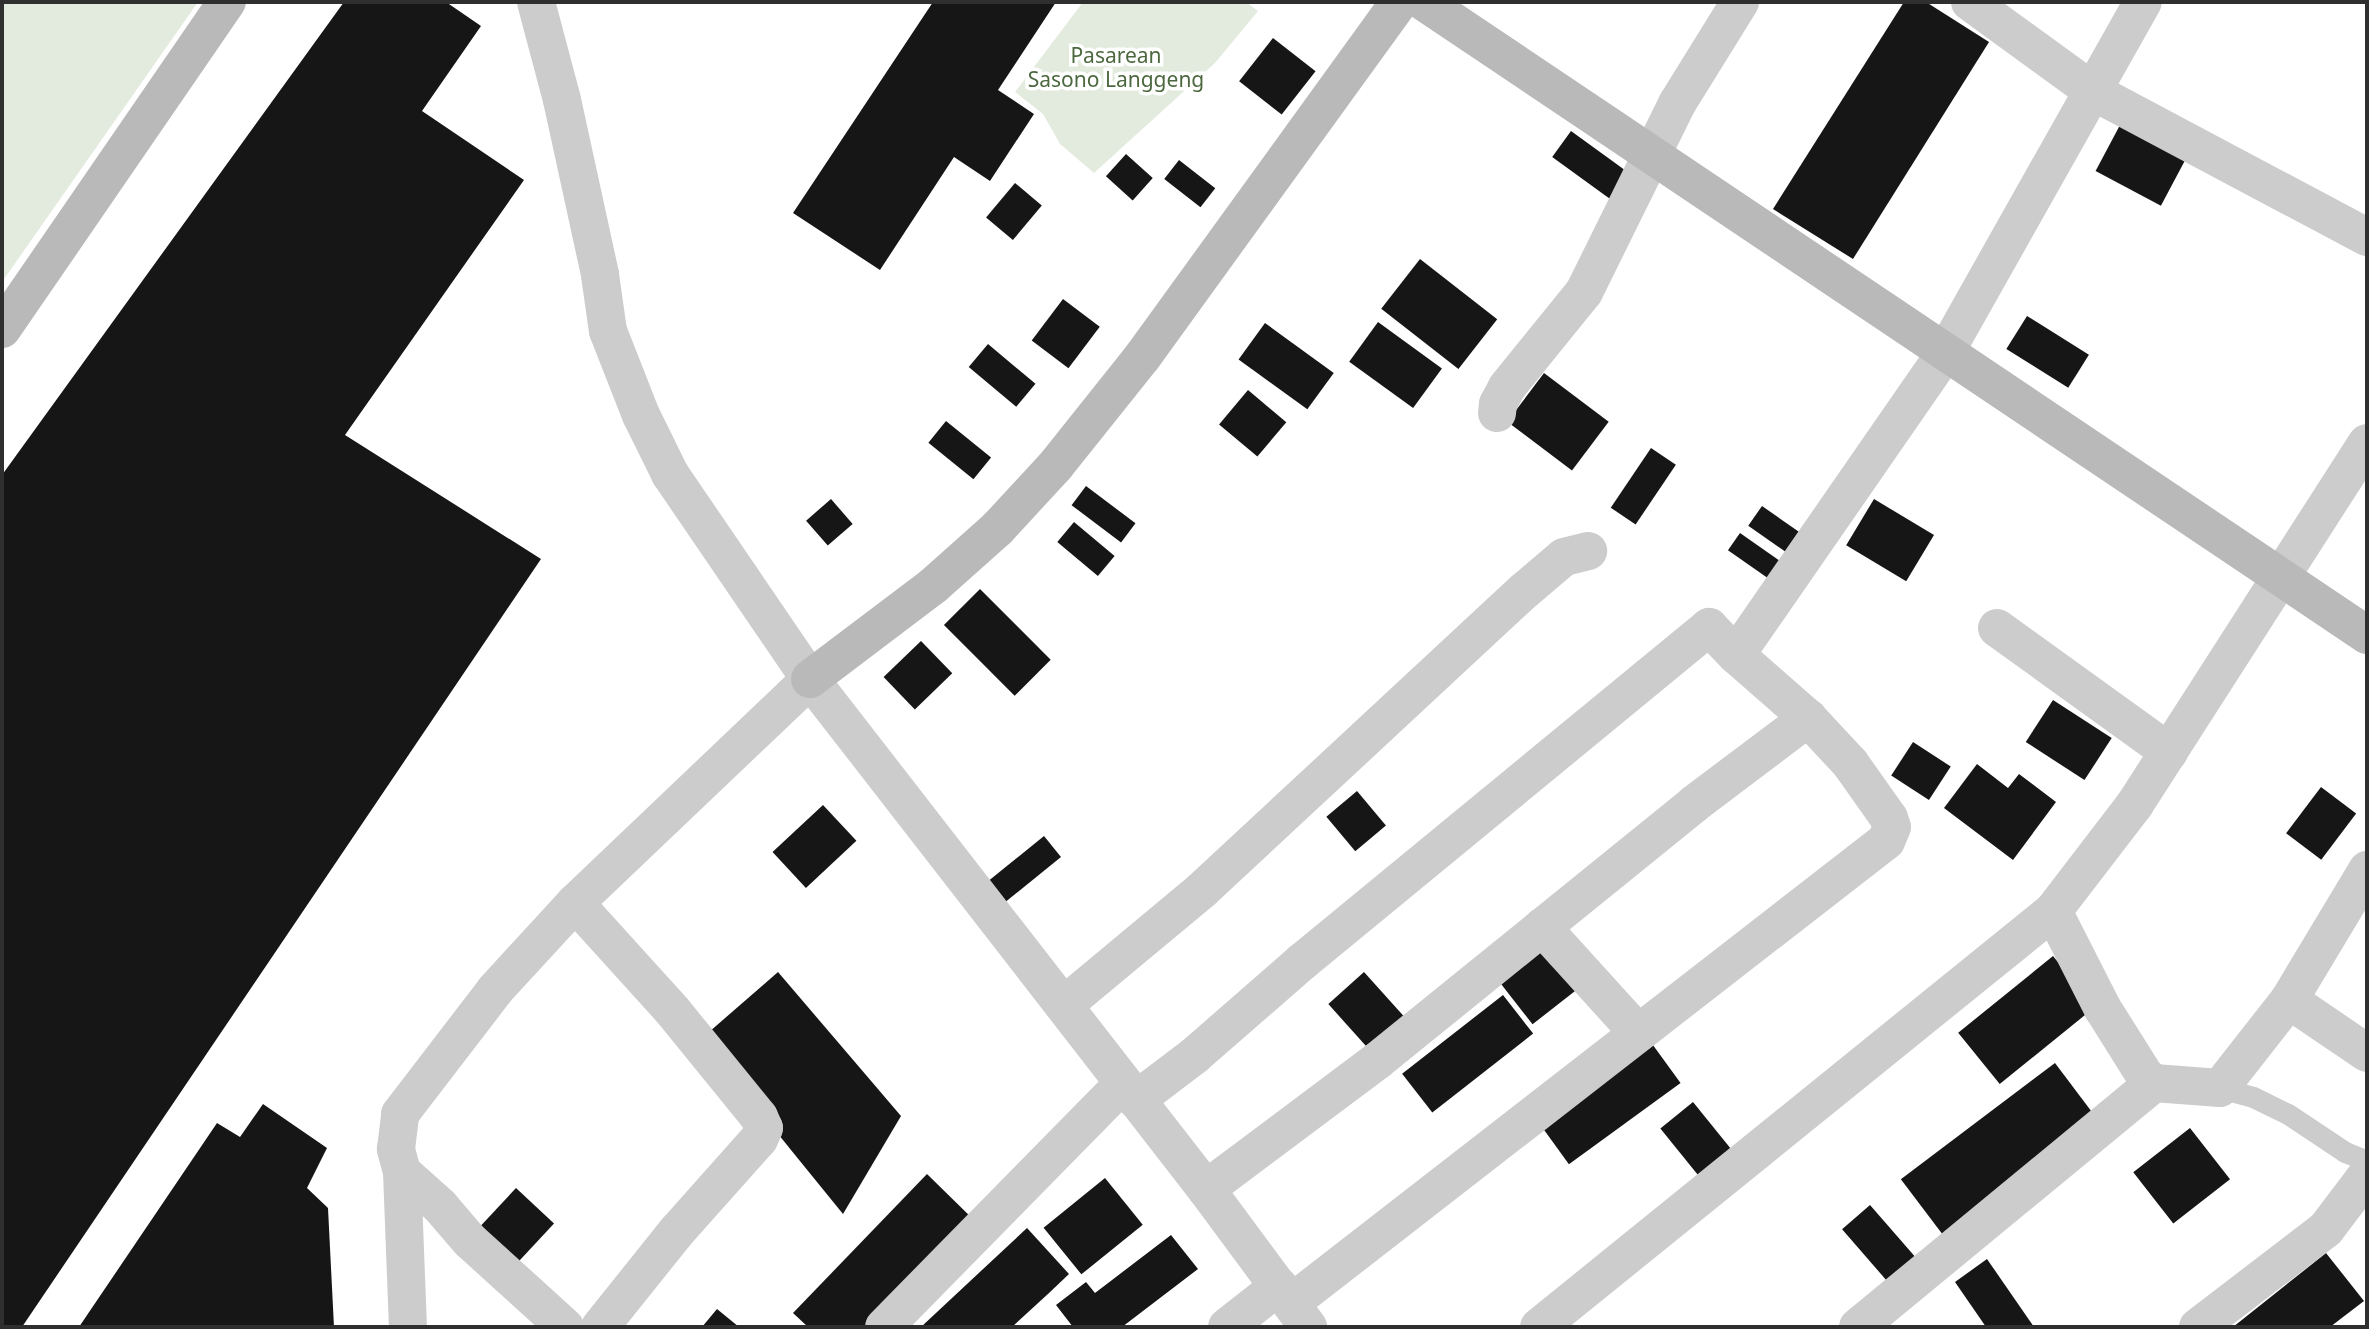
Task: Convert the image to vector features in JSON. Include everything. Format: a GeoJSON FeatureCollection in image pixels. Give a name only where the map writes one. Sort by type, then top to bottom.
{"type":"FeatureCollection","features":[{"type":"Feature","properties":{"kind":"street"},"geometry":{"type":"LineString","coordinates":[[2,329],[227,2]]}},
{"type":"Feature","properties":{"kind":"street"},"geometry":{"type":"LineString","coordinates":[[537,2],[562,100],[597,261],[608,331],[640,415],[670,474],[810,679],[1064,1004],[1292,1306]]}},
{"type":"Feature","properties":{"kind":"street"},"geometry":{"type":"LineString","coordinates":[[408,1327],[402,1172],[396,1149],[400,1114],[495,990],[575,903],[810,679],[933,586],[997,529],[1056,465],[1143,356],[1399,2]]}},
{"type":"Feature","properties":{"kind":"street"},"geometry":{"type":"LineString","coordinates":[[1424,2],[2367,635]]}},
{"type":"Feature","properties":{"kind":"street"},"geometry":{"type":"LineString","coordinates":[[1497,413],[1498,404],[1507,387],[1584,292],[1678,102],[1740,2]]}},
{"type":"Feature","properties":{"kind":"street"},"geometry":{"type":"LineString","coordinates":[[1970,2],[2094,92],[2367,237]]}},
{"type":"Feature","properties":{"kind":"street"},"geometry":{"type":"LineString","coordinates":[[1736,655],[1945,354],[2143,2]]}},
{"type":"Feature","properties":{"kind":"street"},"geometry":{"type":"LineString","coordinates":[[1539,1327],[2053,911],[2108,842],[2169,752],[2367,443]]}},
{"type":"Feature","properties":{"kind":"street"},"geometry":{"type":"LineString","coordinates":[[1064,1004],[1202,890],[1564,556],[1588,551]]}},
{"type":"Feature","properties":{"kind":"street"},"geometry":{"type":"LineString","coordinates":[[884,1327],[1130,1092],[1194,1056],[1304,961],[1709,627],[1736,655],[1808,718],[1850,763],[1885,811],[1892,827],[1886,841],[1292,1306],[1227,1327]]}},
{"type":"Feature","properties":{"kind":"street"},"geometry":{"type":"LineString","coordinates":[[1997,628],[2169,752]]}},
{"type":"Feature","properties":{"kind":"street"},"geometry":{"type":"LineString","coordinates":[[1206,1189],[1377,1061],[1694,804],[1808,718]]}},
{"type":"Feature","properties":{"kind":"street"},"geometry":{"type":"LineString","coordinates":[[2053,911],[2080,967],[2135,1065],[2154,1083],[2220,1088],[2289,1000],[2367,870]]}},
{"type":"Feature","properties":{"kind":"street"},"geometry":{"type":"LineString","coordinates":[[575,903],[672,1010],[759,1117],[764,1128],[759,1139],[677,1231],[600,1327]]}},
{"type":"Feature","properties":{"kind":"street"},"geometry":{"type":"LineString","coordinates":[[1542,927],[1638,1033]]}},
{"type":"Feature","properties":{"kind":"street"},"geometry":{"type":"LineString","coordinates":[[2289,1000],[2367,1052]]}},
{"type":"Feature","properties":{"kind":"street"},"geometry":{"type":"LineString","coordinates":[[1858,1327],[2154,1083]]}},
{"type":"Feature","properties":{"kind":"street"},"geometry":{"type":"LineString","coordinates":[[402,1172],[440,1206],[470,1241],[565,1327]]}},
{"type":"Feature","properties":{"kind":"street"},"geometry":{"type":"LineString","coordinates":[[2198,1327],[2326,1229],[2367,1175]]}},
{"type":"Feature","properties":{"kind":"lane"},"geometry":{"type":"LineString","coordinates":[[2220,1088],[2253,1097],[2288,1114],[2344,1152],[2367,1161]]}},
{"type":"Feature","properties":{"kind":"green space"},"geometry":{"type":"Polygon","coordinates":[[[2,2],[198,2],[2,282],[2,2]]]}},
{"type":"Feature","properties":{"kind":"green space","name":"Pasarean Sasono Langgeng"},"geometry":{"type":"Polygon","coordinates":[[[1083,2],[1246,2],[1258,11],[1215,63],[1094,173],[1060,144],[1043,114],[1015,92],[1083,2]]]}},
{"type":"Feature","properties":{"kind":"building"},"geometry":{"type":"Polygon","coordinates":[[[344,2],[446,2],[481,26],[422,111],[524,180],[345,435],[541,559],[22,1327],[2,1327],[2,475],[344,2]]]}},
{"type":"Feature","properties":{"kind":"building"},"geometry":{"type":"Polygon","coordinates":[[[933,2],[1056,2],[998,90],[1034,114],[990,181],[954,157],[880,270],[793,213],[933,2]]]}},
{"type":"Feature","properties":{"kind":"building"},"geometry":{"type":"Polygon","coordinates":[[[1904,2],[1926,2],[1989,42],[1853,259],[1773,209],[1904,2]]]}},
{"type":"Feature","properties":{"kind":"building"},"geometry":{"type":"Polygon","coordinates":[[[1273,38],[1316,71],[1282,115],[1239,81],[1273,38]]]}},
{"type":"Feature","properties":{"kind":"building"},"geometry":{"type":"Polygon","coordinates":[[[2120,125],[2185,160],[2161,206],[2096,171],[2120,125]]]}},
{"type":"Feature","properties":{"kind":"building"},"geometry":{"type":"Polygon","coordinates":[[[1571,131],[1632,175],[1613,201],[1552,157],[1571,131]]]}},
{"type":"Feature","properties":{"kind":"building"},"geometry":{"type":"Polygon","coordinates":[[[1126,154],[1153,178],[1133,200],[1106,176],[1126,154]]]}},
{"type":"Feature","properties":{"kind":"building"},"geometry":{"type":"Polygon","coordinates":[[[1179,160],[1215,188],[1200,207],[1164,179],[1179,160]]]}},
{"type":"Feature","properties":{"kind":"building"},"geometry":{"type":"Polygon","coordinates":[[[1015,183],[1042,205],[1013,240],[986,217],[1015,183]]]}},
{"type":"Feature","properties":{"kind":"building"},"geometry":{"type":"Polygon","coordinates":[[[1420,259],[1497,319],[1458,369],[1381,309],[1420,259]]]}},
{"type":"Feature","properties":{"kind":"building"},"geometry":{"type":"Polygon","coordinates":[[[1063,299],[1100,327],[1068,368],[1032,341],[1063,299]]]}},
{"type":"Feature","properties":{"kind":"building"},"geometry":{"type":"Polygon","coordinates":[[[2027,316],[2089,355],[2068,388],[2006,349],[2027,316]]]}},
{"type":"Feature","properties":{"kind":"building"},"geometry":{"type":"Polygon","coordinates":[[[1378,322],[1442,368],[1413,408],[1349,362],[1378,322]]]}},
{"type":"Feature","properties":{"kind":"building"},"geometry":{"type":"Polygon","coordinates":[[[1265,323],[1334,373],[1307,409],[1239,359],[1265,323]]]}},
{"type":"Feature","properties":{"kind":"building"},"geometry":{"type":"Polygon","coordinates":[[[988,344],[1035,384],[1016,407],[969,367],[988,344]]]}},
{"type":"Feature","properties":{"kind":"building"},"geometry":{"type":"Polygon","coordinates":[[[1544,373],[1609,422],[1572,470],[1507,422],[1544,373]]]}},
{"type":"Feature","properties":{"kind":"building"},"geometry":{"type":"Polygon","coordinates":[[[1248,390],[1286,422],[1257,457],[1219,424],[1248,390]]]}},
{"type":"Feature","properties":{"kind":"building"},"geometry":{"type":"Polygon","coordinates":[[[946,421],[991,458],[973,479],[928,443],[946,421]]]}},
{"type":"Feature","properties":{"kind":"building"},"geometry":{"type":"Polygon","coordinates":[[[1651,448],[1676,465],[1636,524],[1611,508],[1651,448]]]}},
{"type":"Feature","properties":{"kind":"building"},"geometry":{"type":"Polygon","coordinates":[[[1086,486],[1136,523],[1121,542],[1072,505],[1086,486]]]}},
{"type":"Feature","properties":{"kind":"building"},"geometry":{"type":"Polygon","coordinates":[[[831,499],[853,524],[828,546],[806,521],[831,499]]]}},
{"type":"Feature","properties":{"kind":"building"},"geometry":{"type":"Polygon","coordinates":[[[1874,499],[1934,535],[1906,581],[1846,545],[1874,499]]]}},
{"type":"Feature","properties":{"kind":"building"},"geometry":{"type":"Polygon","coordinates":[[[1762,506],[1807,538],[1793,557],[1748,526],[1762,506]]]}},
{"type":"Feature","properties":{"kind":"building"},"geometry":{"type":"Polygon","coordinates":[[[1074,522],[1115,556],[1098,576],[1057,542],[1074,522]]]}},
{"type":"Feature","properties":{"kind":"building"},"geometry":{"type":"Polygon","coordinates":[[[1740,533],[1788,567],[1776,584],[1728,550],[1740,533]]]}},
{"type":"Feature","properties":{"kind":"building"},"geometry":{"type":"Polygon","coordinates":[[[980,589],[1051,660],[1015,696],[944,625],[980,589]]]}},
{"type":"Feature","properties":{"kind":"building"},"geometry":{"type":"Polygon","coordinates":[[[921,641],[952,673],[915,709],[884,677],[921,641]]]}},
{"type":"Feature","properties":{"kind":"building"},"geometry":{"type":"Polygon","coordinates":[[[2053,700],[2112,738],[2084,780],[2026,742],[2053,700]]]}},
{"type":"Feature","properties":{"kind":"building"},"geometry":{"type":"Polygon","coordinates":[[[1913,742],[1951,767],[1929,800],[1891,776],[1913,742]]]}},
{"type":"Feature","properties":{"kind":"building"},"geometry":{"type":"Polygon","coordinates":[[[1977,764],[2008,788],[2019,774],[2056,802],[2013,860],[1944,808],[1977,764]]]}},
{"type":"Feature","properties":{"kind":"building"},"geometry":{"type":"Polygon","coordinates":[[[2321,787],[2356,813],[2321,860],[2286,833],[2321,787]]]}},
{"type":"Feature","properties":{"kind":"building"},"geometry":{"type":"Polygon","coordinates":[[[1357,791],[1386,825],[1355,851],[1326,817],[1357,791]]]}},
{"type":"Feature","properties":{"kind":"building"},"geometry":{"type":"Polygon","coordinates":[[[823,805],[856,841],[806,888],[773,852],[823,805]]]}},
{"type":"Feature","properties":{"kind":"building"},"geometry":{"type":"Polygon","coordinates":[[[1044,836],[1061,857],[1003,904],[986,883],[1044,836]]]}},
{"type":"Feature","properties":{"kind":"building"},"geometry":{"type":"Polygon","coordinates":[[[1545,946],[1578,989],[1533,1024],[1499,982],[1545,946]]]}},
{"type":"Feature","properties":{"kind":"building"},"geometry":{"type":"Polygon","coordinates":[[[2053,956],[2095,1007],[2000,1084],[1958,1033],[2053,956]]]}},
{"type":"Feature","properties":{"kind":"building"},"geometry":{"type":"Polygon","coordinates":[[[778,972],[901,1116],[843,1214],[701,1039],[778,972]]]}},
{"type":"Feature","properties":{"kind":"building"},"geometry":{"type":"Polygon","coordinates":[[[1364,972],[1405,1018],[1370,1050],[1328,1004],[1364,972]]]}},
{"type":"Feature","properties":{"kind":"building"},"geometry":{"type":"Polygon","coordinates":[[[1503,995],[1533,1034],[1432,1112],[1402,1074],[1503,995]]]}},
{"type":"Feature","properties":{"kind":"building"},"geometry":{"type":"Polygon","coordinates":[[[1650,1041],[1681,1083],[1569,1164],[1538,1122],[1650,1041]]]}},
{"type":"Feature","properties":{"kind":"building"},"geometry":{"type":"Polygon","coordinates":[[[2055,1063],[2098,1120],[1944,1236],[1901,1179],[2055,1063]]]}},
{"type":"Feature","properties":{"kind":"building"},"geometry":{"type":"Polygon","coordinates":[[[1693,1102],[1733,1151],[1700,1177],[1660,1128],[1693,1102]]]}},
{"type":"Feature","properties":{"kind":"building"},"geometry":{"type":"Polygon","coordinates":[[[263,1104],[327,1148],[307,1188],[328,1208],[334,1327],[79,1327],[217,1123],[240,1137],[263,1104]]]}},
{"type":"Feature","properties":{"kind":"building"},"geometry":{"type":"Polygon","coordinates":[[[2190,1128],[2230,1179],[2173,1224],[2133,1172],[2190,1128]]]}},
{"type":"Feature","properties":{"kind":"building"},"geometry":{"type":"Polygon","coordinates":[[[927,1174],[978,1224],[879,1327],[808,1327],[793,1313],[927,1174]]]}},
{"type":"Feature","properties":{"kind":"building"},"geometry":{"type":"Polygon","coordinates":[[[1105,1178],[1143,1225],[1081,1274],[1044,1228],[1105,1178]]]}},
{"type":"Feature","properties":{"kind":"building"},"geometry":{"type":"Polygon","coordinates":[[[516,1188],[554,1223],[516,1264],[478,1229],[516,1188]]]}},
{"type":"Feature","properties":{"kind":"building"},"geometry":{"type":"Polygon","coordinates":[[[1870,1205],[1921,1263],[1893,1287],[1842,1229],[1870,1205]]]}},
{"type":"Feature","properties":{"kind":"building"},"geometry":{"type":"Polygon","coordinates":[[[1027,1228],[1069,1274],[1049,1293],[1012,1327],[921,1327],[1027,1228]]]}},
{"type":"Feature","properties":{"kind":"building"},"geometry":{"type":"Polygon","coordinates":[[[1171,1235],[1198,1269],[1122,1327],[1073,1327],[1056,1305],[1086,1282],[1095,1293],[1171,1235]]]}},
{"type":"Feature","properties":{"kind":"building"},"geometry":{"type":"Polygon","coordinates":[[[2326,1253],[2364,1301],[2330,1327],[2233,1327],[2326,1253]]]}},
{"type":"Feature","properties":{"kind":"building"},"geometry":{"type":"Polygon","coordinates":[[[1987,1259],[2034,1327],[1986,1327],[1955,1282],[1987,1259]]]}},
{"type":"Feature","properties":{"kind":"building"},"geometry":{"type":"Polygon","coordinates":[[[717,1309],[739,1327],[702,1327],[717,1309]]]}}]}
